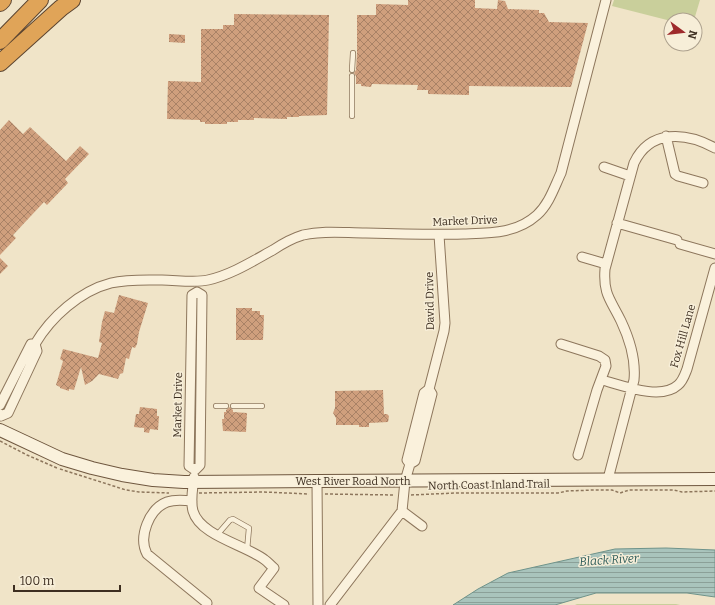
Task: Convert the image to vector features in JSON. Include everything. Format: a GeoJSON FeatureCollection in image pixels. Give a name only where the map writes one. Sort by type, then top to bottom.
{"type":"FeatureCollection","features":[{"type":"Feature","properties":{"kind":"highway"},"geometry":{"type":"LineString","coordinates":[[0,3],[3,0]]}},
{"type":"Feature","properties":{"kind":"highway"},"geometry":{"type":"LineString","coordinates":[[0,41],[40,0]]}},
{"type":"Feature","properties":{"kind":"highway"},"geometry":{"type":"LineString","coordinates":[[0,63],[61,8],[72,0]]}},
{"type":"Feature","properties":{"kind":"street","name":"Market Drive"},"geometry":{"type":"LineString","coordinates":[[0,405],[31,344],[35,344],[54,319],[74,301],[88,292],[110,283],[131,280],[206,280],[234,271],[281,245],[308,234],[322,232],[439,235],[504,232],[524,224],[537,216],[550,199],[561,174],[606,0]]}},
{"type":"Feature","properties":{"kind":"street"},"geometry":{"type":"LineString","coordinates":[[608,479],[632,388],[635,371],[630,344],[621,321],[607,297],[605,285],[606,264],[630,176],[637,156],[644,147],[666,136],[685,138],[707,144],[715,148]]}},
{"type":"Feature","properties":{"kind":"street"},"geometry":{"type":"LineString","coordinates":[[666,136],[675,174],[703,183]]}},
{"type":"Feature","properties":{"kind":"street"},"geometry":{"type":"LineString","coordinates":[[604,168],[630,176]]}},
{"type":"Feature","properties":{"kind":"street"},"geometry":{"type":"LineString","coordinates":[[617,223],[715,254]]}},
{"type":"Feature","properties":{"kind":"street","name":"David Drive"},"geometry":{"type":"LineString","coordinates":[[402,511],[405,481],[410,464],[407,460],[424,394],[429,389],[445,323],[439,235]]}},
{"type":"Feature","properties":{"kind":"street"},"geometry":{"type":"LineString","coordinates":[[582,257],[606,264]]}},
{"type":"Feature","properties":{"kind":"street","name":"Fox Hill Lane"},"geometry":{"type":"LineString","coordinates":[[602,380],[632,388],[662,392],[673,389],[681,382],[687,369],[715,268]]}},
{"type":"Feature","properties":{"kind":"street","name":"Market Drive"},"geometry":{"type":"LineString","coordinates":[[193,486],[200,465],[202,295],[197,292],[197,280]]}},
{"type":"Feature","properties":{"kind":"street","name":"Market Drive"},"geometry":{"type":"LineString","coordinates":[[0,416],[8,414],[37,351],[35,344]]}},
{"type":"Feature","properties":{"kind":"street"},"geometry":{"type":"LineString","coordinates":[[560,344],[604,358],[606,362],[602,380],[597,390],[578,455]]}},
{"type":"Feature","properties":{"kind":"street","name":"West River Road North"},"geometry":{"type":"LineString","coordinates":[[0,430],[62,459],[92,468],[122,475],[193,486],[317,481],[715,479]]}},
{"type":"Feature","properties":{"kind":"street"},"geometry":{"type":"LineString","coordinates":[[317,481],[318,605]]}},
{"type":"Feature","properties":{"kind":"street"},"geometry":{"type":"LineString","coordinates":[[193,486],[193,510],[196,518],[204,527],[265,560],[274,568],[259,588],[284,605]]}},
{"type":"Feature","properties":{"kind":"street"},"geometry":{"type":"LineString","coordinates":[[193,486],[178,500],[165,503],[154,514],[149,520],[143,536],[143,542],[147,554],[207,604]]}},
{"type":"Feature","properties":{"kind":"street"},"geometry":{"type":"LineString","coordinates":[[330,605],[402,511],[422,526]]}},
{"type":"Feature","properties":{"kind":"lane"},"geometry":{"type":"LineString","coordinates":[[352,70],[353,52]]}},
{"type":"Feature","properties":{"kind":"lane"},"geometry":{"type":"LineString","coordinates":[[352,76],[352,116]]}},
{"type":"Feature","properties":{"kind":"lane"},"geometry":{"type":"LineString","coordinates":[[216,406],[226,406]]}},
{"type":"Feature","properties":{"kind":"lane"},"geometry":{"type":"LineString","coordinates":[[234,406],[262,406]]}},
{"type":"Feature","properties":{"kind":"lane"},"geometry":{"type":"LineString","coordinates":[[217,535],[230,520],[233,519],[249,528],[247,550]]}},
{"type":"Feature","properties":{"kind":"path"},"geometry":{"type":"LineString","coordinates":[[0,442],[10,447]]}},
{"type":"Feature","properties":{"kind":"path","name":"North Coast Inland Trail"},"geometry":{"type":"LineString","coordinates":[[193,486],[264,492],[404,495],[448,493],[558,493],[567,491],[594,490],[612,490],[620,493],[629,490],[674,490],[682,492],[715,491]]}},
{"type":"Feature","properties":{"kind":"path"},"geometry":{"type":"LineString","coordinates":[[165,492],[172,492]]}},
{"type":"Feature","properties":{"kind":"green space"},"geometry":{"type":"Polygon","coordinates":[[[614,0],[700,0],[696,12],[663,12],[663,19],[612,6],[614,0]]]}},
{"type":"Feature","properties":{"kind":"green space"},"geometry":{"type":"Polygon","coordinates":[[[676,604],[680,605],[575,605],[676,604]]]}},
{"type":"Feature","properties":{"kind":"water","name":"Black River"},"geometry":{"type":"Polygon","coordinates":[[[666,548],[715,550],[715,597],[687,593],[596,593],[555,605],[453,605],[478,589],[508,573],[615,549],[666,548]]]}},
{"type":"Feature","properties":{"kind":"building"},"geometry":{"type":"Polygon","coordinates":[[[408,0],[475,0],[475,8],[497,9],[498,0],[505,1],[508,9],[539,10],[539,13],[544,13],[549,22],[588,23],[571,87],[469,86],[469,95],[428,94],[428,90],[417,90],[418,85],[372,84],[371,87],[356,84],[356,76],[354,73],[356,70],[357,53],[357,15],[376,15],[376,4],[408,5],[408,0]]]}},
{"type":"Feature","properties":{"kind":"building"},"geometry":{"type":"Polygon","coordinates":[[[234,14],[329,15],[327,115],[287,117],[287,119],[254,118],[254,120],[227,122],[227,124],[205,124],[205,122],[200,122],[200,120],[167,119],[168,81],[201,82],[201,29],[223,29],[223,25],[234,25],[234,14]]]}},
{"type":"Feature","properties":{"kind":"building"},"geometry":{"type":"Polygon","coordinates":[[[169,34],[185,35],[185,43],[169,42],[169,34]]]}},
{"type":"Feature","properties":{"kind":"building"},"geometry":{"type":"Polygon","coordinates":[[[9,120],[23,134],[30,127],[66,161],[80,146],[89,154],[65,179],[68,183],[47,205],[44,202],[13,235],[16,238],[0,255],[0,130],[9,120]]]}},
{"type":"Feature","properties":{"kind":"building"},"geometry":{"type":"Polygon","coordinates":[[[0,258],[8,266],[0,274],[0,258]]]}},
{"type":"Feature","properties":{"kind":"building"},"geometry":{"type":"Polygon","coordinates":[[[119,295],[148,303],[137,344],[135,348],[132,347],[129,359],[126,358],[123,373],[120,374],[118,379],[99,374],[85,385],[81,367],[74,390],[69,389],[69,391],[60,388],[56,385],[63,361],[60,359],[63,349],[98,358],[102,343],[99,342],[105,311],[114,313],[119,295]]]}},
{"type":"Feature","properties":{"kind":"building"},"geometry":{"type":"Polygon","coordinates":[[[236,308],[252,308],[252,311],[260,311],[260,315],[264,315],[263,340],[236,340],[236,308]]]}},
{"type":"Feature","properties":{"kind":"building"},"geometry":{"type":"Polygon","coordinates":[[[383,390],[384,414],[389,416],[388,422],[369,423],[369,427],[359,427],[359,425],[336,425],[336,418],[333,413],[335,408],[335,391],[383,390]]]}},
{"type":"Feature","properties":{"kind":"building"},"geometry":{"type":"Polygon","coordinates":[[[140,407],[157,409],[157,416],[159,416],[158,430],[150,429],[149,433],[144,432],[144,428],[134,427],[136,414],[139,414],[140,407]]]}},
{"type":"Feature","properties":{"kind":"building"},"geometry":{"type":"Polygon","coordinates":[[[230,407],[233,412],[247,413],[246,432],[223,431],[222,419],[224,419],[224,412],[226,412],[226,410],[230,407]]]}}]}
